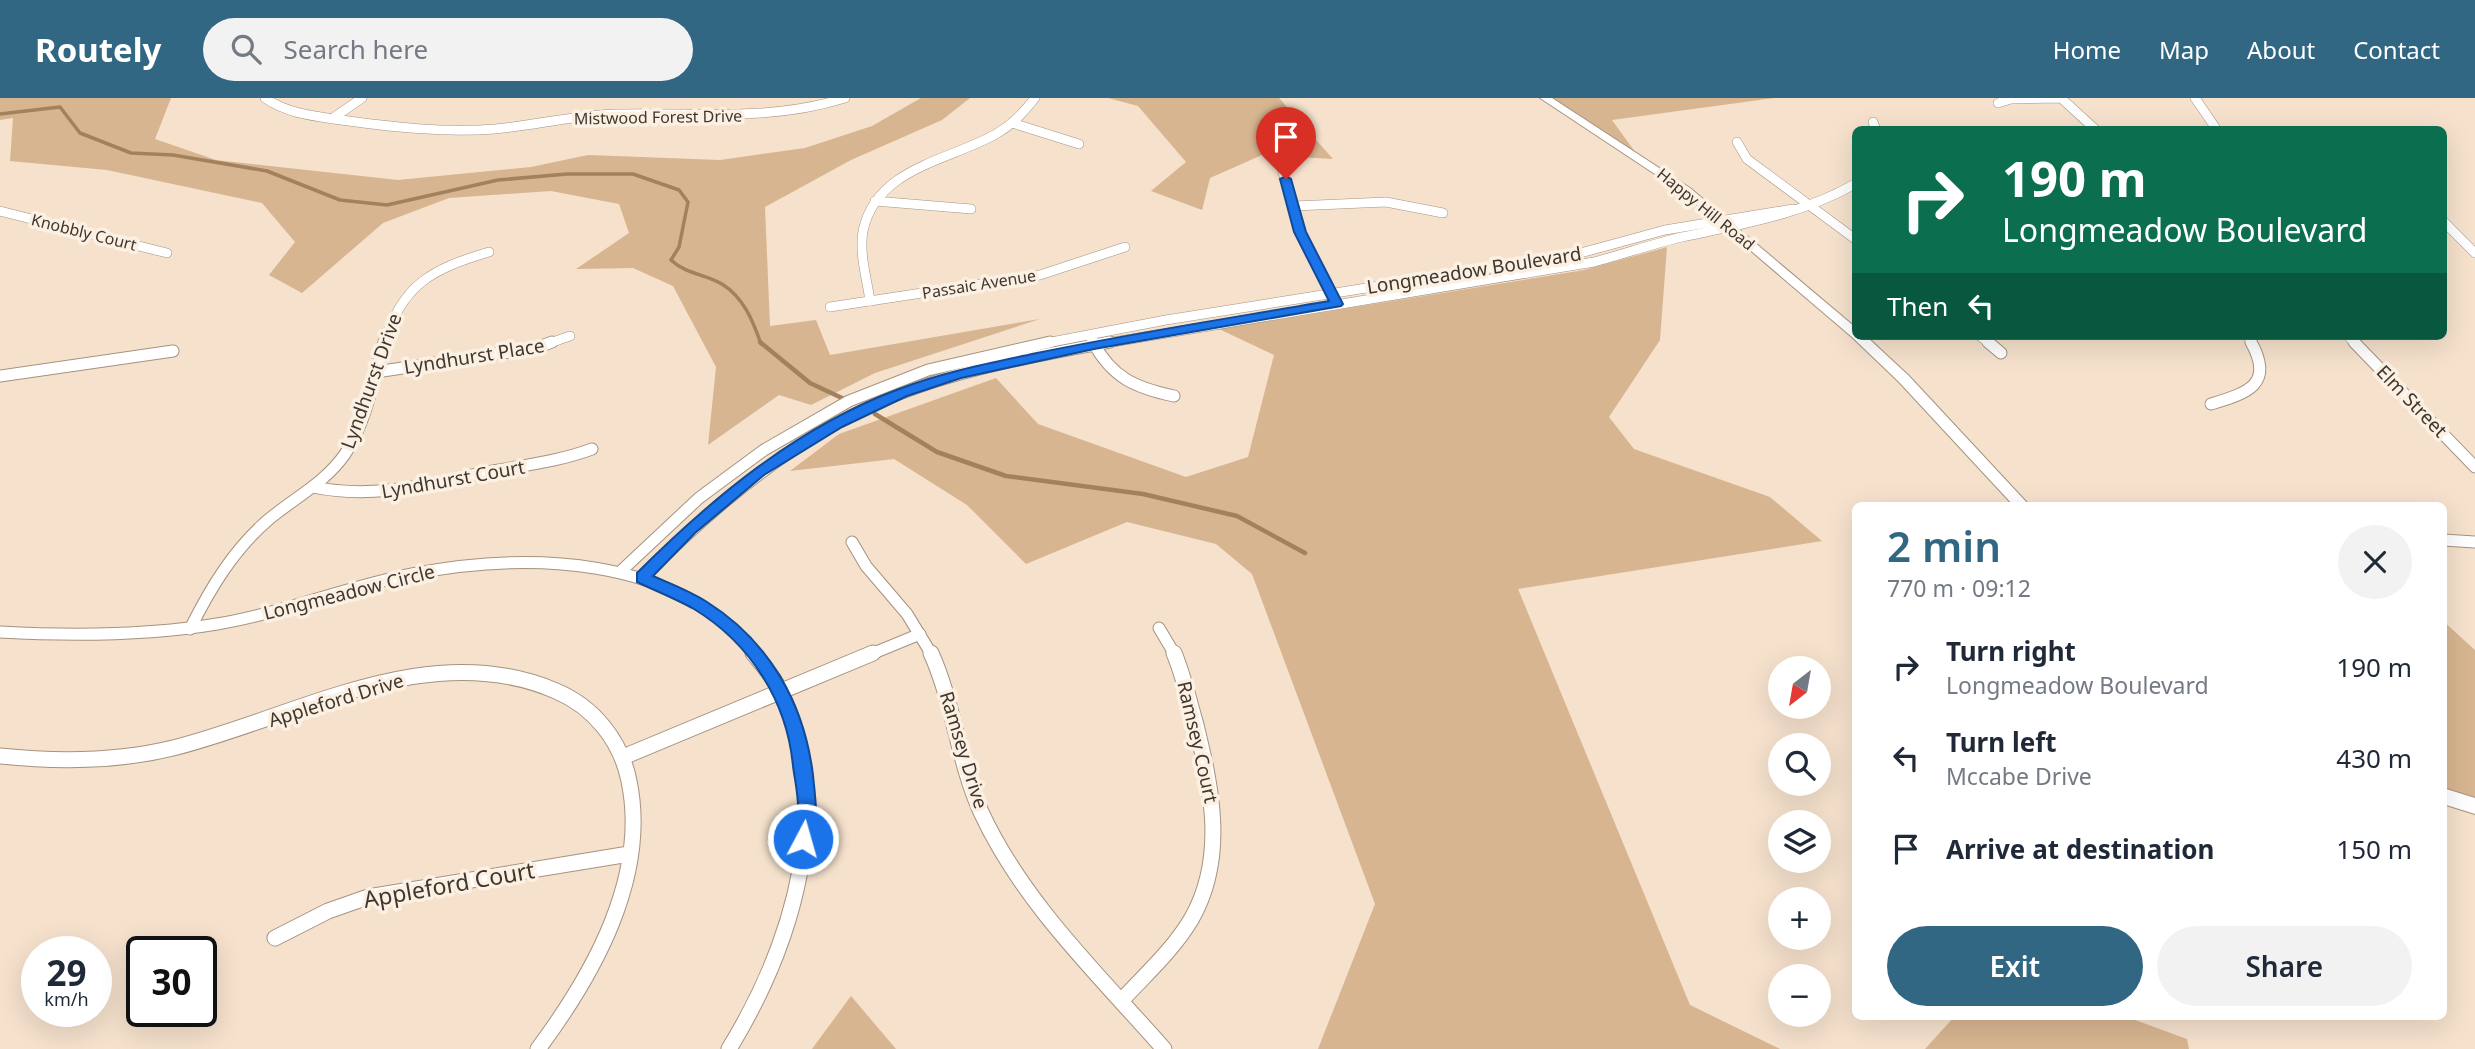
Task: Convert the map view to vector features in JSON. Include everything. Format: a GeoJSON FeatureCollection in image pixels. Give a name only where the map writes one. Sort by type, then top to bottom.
{"type":"FeatureCollection","features":[{"type":"Feature","properties":{"kind":"street","name":"Mistwood Forest Drive"},"geometry":{"type":"LineString","coordinates":[[265,98],[288,111],[333,118],[476,130],[603,115],[720,117],[775,114],[845,98]]}},
{"type":"Feature","properties":{"kind":"street"},"geometry":{"type":"LineString","coordinates":[[333,118],[362,98]]}},
{"type":"Feature","properties":{"kind":"street"},"geometry":{"type":"LineString","coordinates":[[870,301],[862,233],[875,201],[891,185],[910,172],[1012,123],[1035,98]]}},
{"type":"Feature","properties":{"kind":"street","name":"Happy Hill Road"},"geometry":{"type":"LineString","coordinates":[[1545,98],[1673,180],[1852,332]]}},
{"type":"Feature","properties":{"kind":"street"},"geometry":{"type":"LineString","coordinates":[[1998,103],[2011,99],[2061,98],[2092,126]]}},
{"type":"Feature","properties":{"kind":"street"},"geometry":{"type":"LineString","coordinates":[[2195,98],[2214,126]]}},
{"type":"Feature","properties":{"kind":"street"},"geometry":{"type":"LineString","coordinates":[[1012,123],[1079,144]]}},
{"type":"Feature","properties":{"kind":"street"},"geometry":{"type":"LineString","coordinates":[[1737,142],[1747,159],[1808,208],[1852,237]]}},
{"type":"Feature","properties":{"kind":"street"},"geometry":{"type":"LineString","coordinates":[[1280,165],[1300,232],[1336,304]]}},
{"type":"Feature","properties":{"kind":"street"},"geometry":{"type":"LineString","coordinates":[[1729,225],[1785,218],[1852,186]]}},
{"type":"Feature","properties":{"kind":"street"},"geometry":{"type":"LineString","coordinates":[[1293,205],[1374,199],[1409,203],[1443,213]]}},
{"type":"Feature","properties":{"kind":"street"},"geometry":{"type":"LineString","coordinates":[[875,201],[971,209]]}},
{"type":"Feature","properties":{"kind":"street","name":"Knobbly Court"},"geometry":{"type":"LineString","coordinates":[[0,211],[167,253]]}},
{"type":"Feature","properties":{"kind":"street","name":"Longmeadow Boulevard"},"geometry":{"type":"LineString","coordinates":[[620,572],[667,526],[722,480],[831,410],[887,384],[928,370],[1331,293],[1573,255],[1665,230],[1729,225]]}},
{"type":"Feature","properties":{"kind":"street","name":"Longmeadow Boulevard"},"geometry":{"type":"LineString","coordinates":[[642,578],[737,488],[785,454],[863,410],[946,378],[1092,340],[1570,266],[1729,225]]}},
{"type":"Feature","properties":{"kind":"street"},"geometry":{"type":"LineString","coordinates":[[2447,225],[2475,253]]}},
{"type":"Feature","properties":{"kind":"street","name":"Passaic Avenue"},"geometry":{"type":"LineString","coordinates":[[830,307],[1040,275],[1125,247]]}},
{"type":"Feature","properties":{"kind":"street","name":"Lyndhurst Drive"},"geometry":{"type":"LineString","coordinates":[[190,629],[216,580],[236,551],[271,518],[338,464],[352,444],[376,372],[388,322],[413,288],[448,265],[489,252]]}},
{"type":"Feature","properties":{"kind":"street","name":"Lyndhurst Place"},"geometry":{"type":"LineString","coordinates":[[376,372],[536,348],[569,336]]}},
{"type":"Feature","properties":{"kind":"street"},"geometry":{"type":"LineString","coordinates":[[1092,340],[1105,366],[1122,380],[1174,396]]}},
{"type":"Feature","properties":{"kind":"street","name":"Happy Hill Road"},"geometry":{"type":"LineString","coordinates":[[1861,340],[1903,379],[2019,502]]}},
{"type":"Feature","properties":{"kind":"street"},"geometry":{"type":"LineString","coordinates":[[1985,340],[2001,353]]}},
{"type":"Feature","properties":{"kind":"street"},"geometry":{"type":"LineString","coordinates":[[2211,404],[2245,394],[2258,382],[2261,360],[2250,340]]}},
{"type":"Feature","properties":{"kind":"street","name":"Elm Street"},"geometry":{"type":"LineString","coordinates":[[2352,340],[2475,467]]}},
{"type":"Feature","properties":{"kind":"street"},"geometry":{"type":"LineString","coordinates":[[0,376],[173,351]]}},
{"type":"Feature","properties":{"kind":"street","name":"Lyndhurst Court"},"geometry":{"type":"LineString","coordinates":[[313,486],[357,494],[402,491],[456,478],[561,460],[592,449]]}},
{"type":"Feature","properties":{"kind":"street"},"geometry":{"type":"LineString","coordinates":[[2447,540],[2475,541]]}},
{"type":"Feature","properties":{"kind":"street","name":"Ramsey Drive"},"geometry":{"type":"LineString","coordinates":[[852,542],[862,561],[897,600],[920,634],[944,683],[973,789],[999,848],[1024,885],[1164,1049]]}},
{"type":"Feature","properties":{"kind":"street","name":"Longmeadow Circle"},"geometry":{"type":"LineString","coordinates":[[0,632],[104,636],[190,629],[253,617],[391,579],[479,564],[573,564],[620,572],[642,578],[699,605],[726,624],[766,666],[782,691],[801,749],[807,813],[791,898],[770,972],[729,1049]]}},
{"type":"Feature","properties":{"kind":"street","name":"Ramsey Court"},"geometry":{"type":"LineString","coordinates":[[1122,1000],[1180,935],[1196,910],[1213,857],[1214,800],[1208,773],[1179,661],[1159,628]]}},
{"type":"Feature","properties":{"kind":"street"},"geometry":{"type":"LineString","coordinates":[[622,757],[920,634]]}},
{"type":"Feature","properties":{"kind":"street","name":"Appleford Drive"},"geometry":{"type":"LineString","coordinates":[[0,756],[66,761],[138,755],[223,735],[389,681],[423,674],[472,671],[518,677],[564,693],[597,718],[622,757],[632,800],[629,854],[610,923],[589,969],[569,1005],[538,1049]]}},
{"type":"Feature","properties":{"kind":"street"},"geometry":{"type":"LineString","coordinates":[[2447,797],[2475,806]]}},
{"type":"Feature","properties":{"kind":"street","name":"Appleford Court"},"geometry":{"type":"LineString","coordinates":[[275,938],[328,911],[379,895],[629,854]]}},
{"type":"Feature","properties":{"kind":"shaded area"},"geometry":{"type":"Polygon","coordinates":[[[0,98],[171,98],[155,139],[216,160],[398,180],[531,167],[588,155],[720,160],[805,148],[872,126],[921,98],[970,98],[942,120],[851,160],[765,207],[770,326],[816,320],[830,355],[1040,319],[875,373],[811,405],[779,395],[708,445],[716,367],[673,286],[633,268],[576,269],[629,233],[619,204],[551,191],[449,198],[383,223],[302,293],[269,275],[295,242],[262,203],[107,170],[10,161],[13,118],[0,120],[0,98]]]}},
{"type":"Feature","properties":{"kind":"shaded area"},"geometry":{"type":"Polygon","coordinates":[[[1108,98],[1279,98],[1333,159],[1262,155],[1210,178],[1202,210],[1151,191],[1186,162],[1138,106],[1108,98]]]}},
{"type":"Feature","properties":{"kind":"shaded area"},"geometry":{"type":"Polygon","coordinates":[[[1546,98],[1774,98],[1612,120],[1638,156],[1546,98]]]}},
{"type":"Feature","properties":{"kind":"shaded area"},"geometry":{"type":"Polygon","coordinates":[[[1667,247],[1660,340],[1609,417],[1634,449],[1770,497],[1822,541],[1518,589],[1690,1005],[1780,1049],[1318,1049],[1375,904],[1252,574],[1216,544],[1127,522],[1026,564],[967,505],[894,459],[790,471],[839,434],[996,378],[1038,424],[1186,477],[1248,457],[1274,355],[1219,329],[1584,270],[1667,247]]]}},
{"type":"Feature","properties":{"kind":"shaded area"},"geometry":{"type":"Polygon","coordinates":[[[2447,625],[2475,650],[2475,806],[2447,797],[2447,625]]]}},
{"type":"Feature","properties":{"kind":"shaded area"},"geometry":{"type":"Polygon","coordinates":[[[851,996],[896,1049],[812,1049],[851,996]]]}},
{"type":"Feature","properties":{"kind":"shaded area"},"geometry":{"type":"Polygon","coordinates":[[[1951,1020],[2135,1020],[2187,1039],[2189,1049],[1925,1049],[1951,1020]]]}},
{"type":"Feature","properties":{"kind":"waterway"},"geometry":{"type":"LineString","coordinates":[[0,114],[60,107],[80,133],[131,153],[173,155],[267,171],[340,200],[387,205],[498,180],[567,174],[633,174],[679,190],[688,202],[679,247],[671,260],[730,290],[747,311],[760,342]]}},
{"type":"Feature","properties":{"kind":"waterway"},"geometry":{"type":"LineString","coordinates":[[760,342],[810,383],[844,399]]}},
{"type":"Feature","properties":{"kind":"waterway"},"geometry":{"type":"LineString","coordinates":[[875,414],[937,452],[1006,476],[1143,494],[1237,516],[1305,553]]}},
{"type":"Feature","properties":{"kind":"route"},"geometry":{"type":"LineString","coordinates":[[803,839],[807,813],[801,749],[782,691],[747,643],[726,624],[680,594],[642,578],[717,505],[759,472],[811,438],[902,393],[958,374],[1094,345],[1336,304],[1300,232],[1286,179]]}}]}
